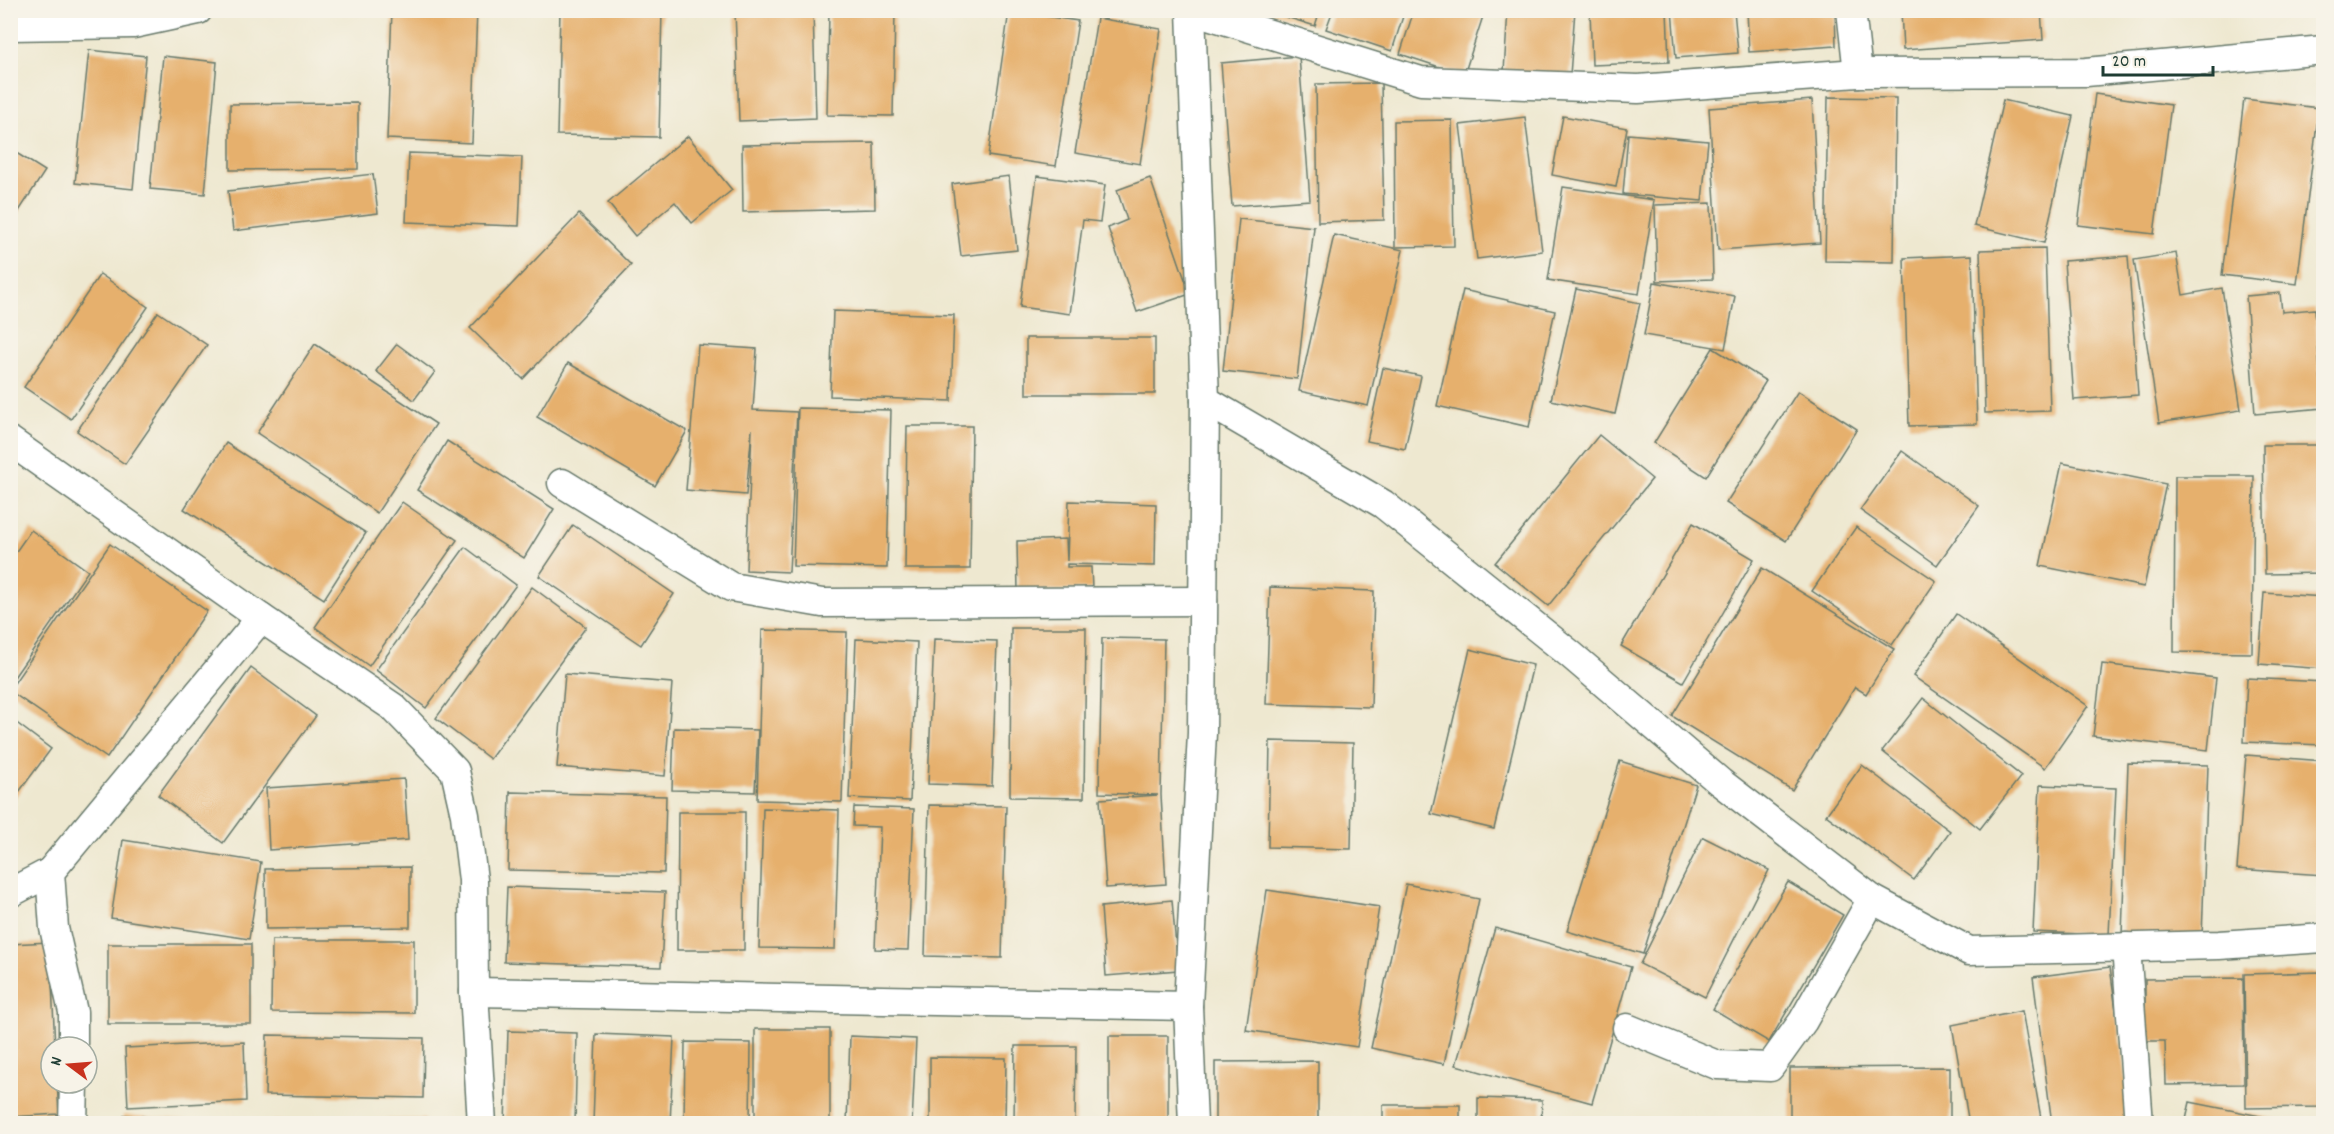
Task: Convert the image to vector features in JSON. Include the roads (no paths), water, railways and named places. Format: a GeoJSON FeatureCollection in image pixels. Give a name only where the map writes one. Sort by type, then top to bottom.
{"type":"FeatureCollection","features":[{"type":"Feature","properties":{"kind":"street"},"geometry":{"type":"LineString","coordinates":[[10,26],[133,24],[198,10]]}},
{"type":"Feature","properties":{"kind":"street"},"geometry":{"type":"LineString","coordinates":[[1193,1124],[1188,1006],[1203,734],[1205,400],[1192,10],[1421,81],[1638,89],[1858,73],[2086,72],[2324,50]]}},
{"type":"Feature","properties":{"kind":"street"},"geometry":{"type":"LineString","coordinates":[[1851,10],[1858,73]]}},
{"type":"Feature","properties":{"kind":"street"},"geometry":{"type":"LineString","coordinates":[[1205,400],[1383,504],[1570,654],[1720,782],[1872,899],[1969,951],[2219,945],[2324,938]]}},
{"type":"Feature","properties":{"kind":"street"},"geometry":{"type":"LineString","coordinates":[[10,441],[261,618],[393,707],[455,771],[465,815],[473,880],[474,992],[482,1124]]}},
{"type":"Feature","properties":{"kind":"street"},"geometry":{"type":"LineString","coordinates":[[562,483],[731,587],[822,603],[1203,601]]}},
{"type":"Feature","properties":{"kind":"street"},"geometry":{"type":"LineString","coordinates":[[10,893],[51,872],[261,618]]}},
{"type":"Feature","properties":{"kind":"street"},"geometry":{"type":"LineString","coordinates":[[51,872],[54,928],[73,1012],[73,1035]]}},
{"type":"Feature","properties":{"kind":"street"},"geometry":{"type":"LineString","coordinates":[[1627,1028],[1717,1065],[1770,1067],[1803,1021],[1872,899]]}},
{"type":"Feature","properties":{"kind":"street"},"geometry":{"type":"LineString","coordinates":[[2126,947],[2139,1124]]}},
{"type":"Feature","properties":{"kind":"street"},"geometry":{"type":"LineString","coordinates":[[474,992],[1188,1006]]}},
{"type":"Feature","properties":{"kind":"street"},"geometry":{"type":"LineString","coordinates":[[73,1124],[74,1095]]}}]}
